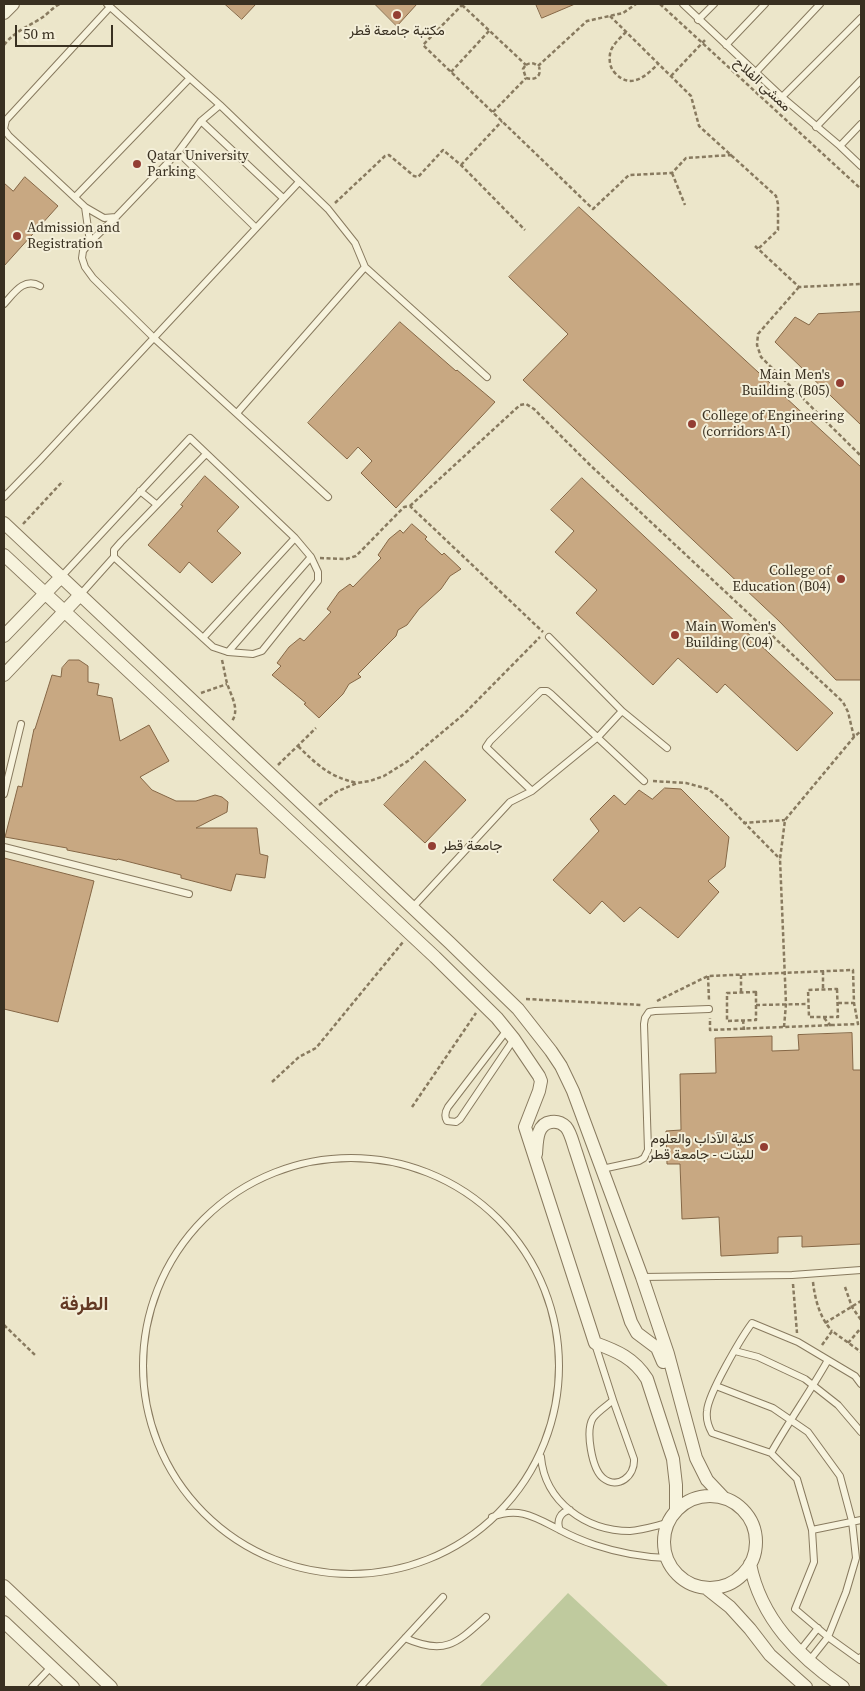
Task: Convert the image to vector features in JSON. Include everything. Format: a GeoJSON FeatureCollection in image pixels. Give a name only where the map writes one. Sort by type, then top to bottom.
{"type":"FeatureCollection","features":[{"type":"Feature","properties":{"kind":"street"},"geometry":{"type":"LineString","coordinates":[[4,14],[13,4]]}},
{"type":"Feature","properties":{"kind":"street"},"geometry":{"type":"LineString","coordinates":[[4,524],[450,943],[518,1009],[544,1040],[573,1091],[642,1277],[677,1386],[696,1458],[707,1480],[724,1498]]}},
{"type":"Feature","properties":{"kind":"street"},"geometry":{"type":"LineString","coordinates":[[18,569],[34,552]]}},
{"type":"Feature","properties":{"kind":"street"},"geometry":{"type":"LineString","coordinates":[[4,555],[436,957],[511,1034],[540,1081],[539,1091],[525,1125],[595,1343],[629,1358],[647,1379],[673,1459],[676,1511]]}},
{"type":"Feature","properties":{"kind":"street"},"geometry":{"type":"LineString","coordinates":[[4,636],[61,577]]}},
{"type":"Feature","properties":{"kind":"street"},"geometry":{"type":"LineString","coordinates":[[4,675],[80,595]]}},
{"type":"Feature","properties":{"kind":"street"},"geometry":{"type":"LineString","coordinates":[[436,957],[450,943]]}},
{"type":"Feature","properties":{"kind":"street"},"geometry":{"type":"LineString","coordinates":[[535,1159],[540,1130],[548,1123],[558,1122],[563,1124],[569,1132],[576,1152],[630,1322],[637,1334],[657,1348],[668,1374],[677,1386]]}},
{"type":"Feature","properties":{"kind":"street"},"geometry":{"type":"LineString","coordinates":[[706,1588],[728,1584],[741,1576],[750,1564],[756,1550],[754,1528],[748,1515],[743,1509],[724,1498],[716,1496],[701,1496],[688,1502],[676,1511],[665,1530],[664,1544],[670,1565],[679,1576],[691,1584],[706,1588],[735,1612],[776,1661],[806,1687]]}},
{"type":"Feature","properties":{"kind":"street"},"geometry":{"type":"LineString","coordinates":[[750,1564],[756,1588],[766,1610],[784,1635],[809,1661],[844,1687]]}},
{"type":"Feature","properties":{"kind":"street"},"geometry":{"type":"LineString","coordinates":[[4,1586],[111,1687]]}},
{"type":"Feature","properties":{"kind":"street"},"geometry":{"type":"LineString","coordinates":[[4,1622],[73,1687]]}},
{"type":"Feature","properties":{"kind":"lane"},"geometry":{"type":"LineString","coordinates":[[683,4],[782,97],[861,166]]}},
{"type":"Feature","properties":{"kind":"lane"},"geometry":{"type":"LineString","coordinates":[[698,20],[714,4]]}},
{"type":"Feature","properties":{"kind":"lane"},"geometry":{"type":"LineString","coordinates":[[726,45],[765,4]]}},
{"type":"Feature","properties":{"kind":"lane"},"geometry":{"type":"LineString","coordinates":[[756,72],[820,4]]}},
{"type":"Feature","properties":{"kind":"lane"},"geometry":{"type":"LineString","coordinates":[[116,217],[104,218],[85,207],[9,136],[4,129],[6,120],[109,5],[220,105],[328,209],[355,243],[365,267],[486,377]]}},
{"type":"Feature","properties":{"kind":"lane"},"geometry":{"type":"LineString","coordinates":[[782,97],[861,18]]}},
{"type":"Feature","properties":{"kind":"lane"},"geometry":{"type":"LineString","coordinates":[[75,198],[189,79]]}},
{"type":"Feature","properties":{"kind":"lane"},"geometry":{"type":"LineString","coordinates":[[816,127],[861,80]]}},
{"type":"Feature","properties":{"kind":"lane"},"geometry":{"type":"LineString","coordinates":[[220,105],[201,121],[178,152],[90,242],[83,251],[82,258],[85,267],[93,278],[154,338],[328,497]]}},
{"type":"Feature","properties":{"kind":"lane"},"geometry":{"type":"LineString","coordinates":[[201,121],[284,198]]}},
{"type":"Feature","properties":{"kind":"lane"},"geometry":{"type":"LineString","coordinates":[[840,146],[861,124]]}},
{"type":"Feature","properties":{"kind":"lane"},"geometry":{"type":"LineString","coordinates":[[178,152],[256,228]]}},
{"type":"Feature","properties":{"kind":"lane"},"geometry":{"type":"LineString","coordinates":[[4,496],[299,182]]}},
{"type":"Feature","properties":{"kind":"lane"},"geometry":{"type":"LineString","coordinates":[[85,207],[90,242]]}},
{"type":"Feature","properties":{"kind":"lane"},"geometry":{"type":"LineString","coordinates":[[237,413],[365,267]]}},
{"type":"Feature","properties":{"kind":"lane"},"geometry":{"type":"LineString","coordinates":[[4,304],[26,283],[36,283],[40,286]]}},
{"type":"Feature","properties":{"kind":"lane"},"geometry":{"type":"LineString","coordinates":[[61,577],[190,438],[294,538],[311,557],[318,572],[318,581],[262,651],[253,654],[228,652],[213,647],[114,557]]}},
{"type":"Feature","properties":{"kind":"lane"},"geometry":{"type":"LineString","coordinates":[[80,595],[114,557],[114,550],[156,504],[206,454]]}},
{"type":"Feature","properties":{"kind":"lane"},"geometry":{"type":"LineString","coordinates":[[140,490],[156,504]]}},
{"type":"Feature","properties":{"kind":"lane"},"geometry":{"type":"LineString","coordinates":[[203,638],[294,538]]}},
{"type":"Feature","properties":{"kind":"lane"},"geometry":{"type":"LineString","coordinates":[[228,652],[311,557]]}},
{"type":"Feature","properties":{"kind":"lane"},"geometry":{"type":"LineString","coordinates":[[546,635],[622,711],[667,748]]}},
{"type":"Feature","properties":{"kind":"lane"},"geometry":{"type":"LineString","coordinates":[[532,792],[486,747],[490,740],[541,691],[547,691],[551,694],[644,781]]}},
{"type":"Feature","properties":{"kind":"lane"},"geometry":{"type":"LineString","coordinates":[[412,908],[510,802],[532,792],[598,737],[622,711]]}},
{"type":"Feature","properties":{"kind":"lane"},"geometry":{"type":"LineString","coordinates":[[4,794],[21,724]]}},
{"type":"Feature","properties":{"kind":"lane"},"geometry":{"type":"LineString","coordinates":[[4,847],[189,894]]}},
{"type":"Feature","properties":{"kind":"lane"},"geometry":{"type":"LineString","coordinates":[[601,1169],[639,1161],[644,1158],[648,1150],[645,1018],[649,1012],[709,1009]]}},
{"type":"Feature","properties":{"kind":"lane"},"geometry":{"type":"LineString","coordinates":[[511,1034],[460,1119],[456,1122],[448,1121],[445,1118],[445,1112],[448,1107],[511,1034]]}},
{"type":"Feature","properties":{"kind":"lane"},"geometry":{"type":"LineString","coordinates":[[348,1158],[387,1161],[425,1172],[461,1189],[492,1213],[518,1242],[539,1276],[552,1312],[559,1351],[558,1390],[541,1455],[528,1479],[491,1518],[462,1541],[426,1559],[387,1570],[346,1574],[306,1569],[267,1556],[231,1537],[200,1510],[175,1479],[156,1442],[145,1404],[142,1377],[143,1343],[152,1303],[168,1266],[191,1232],[220,1204],[253,1182],[309,1162],[348,1158]]}},
{"type":"Feature","properties":{"kind":"lane"},"geometry":{"type":"LineString","coordinates":[[642,1277],[792,1275],[861,1270]]}},
{"type":"Feature","properties":{"kind":"lane"},"geometry":{"type":"LineString","coordinates":[[861,1384],[855,1376],[816,1352],[798,1342],[752,1323],[716,1386],[707,1409],[708,1425],[712,1433],[772,1453],[796,1479],[812,1530],[814,1562],[795,1609],[828,1637],[860,1660],[861,1657]]}},
{"type":"Feature","properties":{"kind":"lane"},"geometry":{"type":"LineString","coordinates":[[595,1343],[634,1459],[633,1470],[626,1479],[615,1482],[604,1479],[597,1471],[588,1435],[592,1419],[614,1400]]}},
{"type":"Feature","properties":{"kind":"lane"},"geometry":{"type":"LineString","coordinates":[[735,1351],[758,1357],[813,1385],[838,1405],[861,1432]]}},
{"type":"Feature","properties":{"kind":"lane"},"geometry":{"type":"LineString","coordinates":[[772,1453],[790,1420],[828,1360]]}},
{"type":"Feature","properties":{"kind":"lane"},"geometry":{"type":"LineString","coordinates":[[716,1386],[773,1408],[808,1432],[840,1476],[852,1521],[856,1558],[846,1592],[828,1637],[809,1661]]}},
{"type":"Feature","properties":{"kind":"lane"},"geometry":{"type":"LineString","coordinates":[[541,1455],[543,1473],[556,1498],[570,1510],[593,1524],[618,1530],[644,1529],[668,1523]]}},
{"type":"Feature","properties":{"kind":"lane"},"geometry":{"type":"LineString","coordinates":[[560,1530],[558,1526],[560,1517],[570,1510]]}},
{"type":"Feature","properties":{"kind":"lane"},"geometry":{"type":"LineString","coordinates":[[491,1518],[505,1513],[522,1513],[540,1519],[594,1545],[648,1557],[667,1558]]}},
{"type":"Feature","properties":{"kind":"lane"},"geometry":{"type":"LineString","coordinates":[[812,1530],[861,1520]]}},
{"type":"Feature","properties":{"kind":"lane"},"geometry":{"type":"LineString","coordinates":[[360,1687],[443,1598]]}},
{"type":"Feature","properties":{"kind":"lane"},"geometry":{"type":"LineString","coordinates":[[406,1638],[427,1647],[444,1646],[459,1640],[486,1617]]}},
{"type":"Feature","properties":{"kind":"lane"},"geometry":{"type":"LineString","coordinates":[[799,1652],[818,1628]]}},
{"type":"Feature","properties":{"kind":"lane"},"geometry":{"type":"LineString","coordinates":[[32,1687],[51,1667]]}},
{"type":"Feature","properties":{"kind":"path"},"geometry":{"type":"LineString","coordinates":[[4,45],[28,24],[40,19],[60,4]]}},
{"type":"Feature","properties":{"kind":"path"},"geometry":{"type":"LineString","coordinates":[[526,65],[463,4],[423,45],[593,209],[629,175],[672,172],[686,158],[732,155]]}},
{"type":"Feature","properties":{"kind":"path"},"geometry":{"type":"LineString","coordinates":[[538,66],[587,21],[623,13],[636,4]]}},
{"type":"Feature","properties":{"kind":"path","name":"ممشى الفلاح"},"geometry":{"type":"LineString","coordinates":[[660,4],[861,189]]}},
{"type":"Feature","properties":{"kind":"path"},"geometry":{"type":"LineString","coordinates":[[610,16],[691,96],[700,126],[776,196],[778,204],[778,230],[758,249]]}},
{"type":"Feature","properties":{"kind":"path"},"geometry":{"type":"LineString","coordinates":[[450,72],[489,31]]}},
{"type":"Feature","properties":{"kind":"path"},"geometry":{"type":"LineString","coordinates":[[626,32],[612,48],[610,65],[613,72],[623,80],[630,81],[646,76],[658,64]]}},
{"type":"Feature","properties":{"kind":"path"},"geometry":{"type":"LineString","coordinates":[[671,76],[712,32]]}},
{"type":"Feature","properties":{"kind":"path"},"geometry":{"type":"LineString","coordinates":[[535,63],[538,66],[540,71],[536,78],[531,80],[526,78],[523,69],[526,65],[535,63]]}},
{"type":"Feature","properties":{"kind":"path"},"geometry":{"type":"LineString","coordinates":[[493,112],[526,78]]}},
{"type":"Feature","properties":{"kind":"path"},"geometry":{"type":"LineString","coordinates":[[460,165],[502,121]]}},
{"type":"Feature","properties":{"kind":"path"},"geometry":{"type":"LineString","coordinates":[[328,209],[384,156],[389,155],[414,176],[418,177],[443,150],[526,230]]}},
{"type":"Feature","properties":{"kind":"path"},"geometry":{"type":"LineString","coordinates":[[672,172],[685,205]]}},
{"type":"Feature","properties":{"kind":"path"},"geometry":{"type":"LineString","coordinates":[[755,246],[799,287],[861,284]]}},
{"type":"Feature","properties":{"kind":"path"},"geometry":{"type":"LineString","coordinates":[[799,287],[758,334],[757,345],[761,357],[861,456]]}},
{"type":"Feature","properties":{"kind":"path"},"geometry":{"type":"LineString","coordinates":[[311,557],[346,559],[356,556],[404,507],[410,506],[520,405],[526,404],[534,409],[590,465],[843,702],[848,712],[854,737]]}},
{"type":"Feature","properties":{"kind":"path"},"geometry":{"type":"LineString","coordinates":[[14,534],[63,481]]}},
{"type":"Feature","properties":{"kind":"path"},"geometry":{"type":"LineString","coordinates":[[310,812],[336,792],[357,783],[384,776],[408,761],[464,714],[546,635],[410,506]]}},
{"type":"Feature","properties":{"kind":"path"},"geometry":{"type":"LineString","coordinates":[[220,650],[228,684],[234,699],[235,714],[224,730]]}},
{"type":"Feature","properties":{"kind":"path"},"geometry":{"type":"LineString","coordinates":[[194,702],[201,693],[228,684]]}},
{"type":"Feature","properties":{"kind":"path"},"geometry":{"type":"LineString","coordinates":[[270,773],[316,728]]}},
{"type":"Feature","properties":{"kind":"path"},"geometry":{"type":"LineString","coordinates":[[784,1028],[786,1004],[780,858],[785,820],[861,731]]}},
{"type":"Feature","properties":{"kind":"path"},"geometry":{"type":"LineString","coordinates":[[298,746],[320,768],[342,780],[357,783]]}},
{"type":"Feature","properties":{"kind":"path"},"geometry":{"type":"LineString","coordinates":[[644,781],[686,783],[708,789],[723,801],[780,858]]}},
{"type":"Feature","properties":{"kind":"path"},"geometry":{"type":"LineString","coordinates":[[743,823],[785,820]]}},
{"type":"Feature","properties":{"kind":"path"},"geometry":{"type":"LineString","coordinates":[[272,1082],[299,1057],[316,1048],[410,933]]}},
{"type":"Feature","properties":{"kind":"path"},"geometry":{"type":"LineString","coordinates":[[656,1001],[708,976],[853,970],[854,1003],[858,1024],[861,1029]]}},
{"type":"Feature","properties":{"kind":"path"},"geometry":{"type":"LineString","coordinates":[[823,971],[823,989]]}},
{"type":"Feature","properties":{"kind":"path"},"geometry":{"type":"LineString","coordinates":[[741,975],[741,992]]}},
{"type":"Feature","properties":{"kind":"path"},"geometry":{"type":"LineString","coordinates":[[708,976],[710,1030],[858,1024]]}},
{"type":"Feature","properties":{"kind":"path"},"geometry":{"type":"LineString","coordinates":[[837,989],[837,1003],[838,1017],[809,1017],[808,990],[837,989]]}},
{"type":"Feature","properties":{"kind":"path"},"geometry":{"type":"LineString","coordinates":[[756,992],[756,1005],[756,1020],[727,1020],[727,993],[756,992]]}},
{"type":"Feature","properties":{"kind":"path"},"geometry":{"type":"LineString","coordinates":[[505,998],[648,1005]]}},
{"type":"Feature","properties":{"kind":"path"},"geometry":{"type":"LineString","coordinates":[[412,1107],[482,1003]]}},
{"type":"Feature","properties":{"kind":"path"},"geometry":{"type":"LineString","coordinates":[[837,1003],[854,1003]]}},
{"type":"Feature","properties":{"kind":"path"},"geometry":{"type":"LineString","coordinates":[[756,1005],[808,1004]]}},
{"type":"Feature","properties":{"kind":"path"},"geometry":{"type":"LineString","coordinates":[[823,1017],[831,1026]]}},
{"type":"Feature","properties":{"kind":"path"},"geometry":{"type":"LineString","coordinates":[[743,1020],[744,1030]]}},
{"type":"Feature","properties":{"kind":"path"},"geometry":{"type":"LineString","coordinates":[[812,1273],[814,1288],[824,1323],[861,1352]]}},
{"type":"Feature","properties":{"kind":"path"},"geometry":{"type":"LineString","coordinates":[[792,1275],[798,1342]]}},
{"type":"Feature","properties":{"kind":"path"},"geometry":{"type":"LineString","coordinates":[[845,1287],[852,1307],[861,1320]]}},
{"type":"Feature","properties":{"kind":"path"},"geometry":{"type":"LineString","coordinates":[[824,1323],[861,1301]]}},
{"type":"Feature","properties":{"kind":"path"},"geometry":{"type":"LineString","coordinates":[[4,1325],[36,1355]]}},
{"type":"Feature","properties":{"kind":"path"},"geometry":{"type":"LineString","coordinates":[[848,1343],[861,1328]]}},
{"type":"Feature","properties":{"kind":"path"},"geometry":{"type":"LineString","coordinates":[[816,1352],[832,1331]]}},
{"type":"Feature","properties":{"kind":"green space"},"geometry":{"type":"Polygon","coordinates":[[[568,1593],[669,1687],[479,1687],[568,1593]]]}},
{"type":"Feature","properties":{"kind":"building"},"geometry":{"type":"Polygon","coordinates":[[[225,4],[256,4],[242,19],[225,4]]]}},
{"type":"Feature","properties":{"kind":"building","name":"مكتبة جامعة قطر"},"geometry":{"type":"Polygon","coordinates":[[[375,4],[417,4],[397,26],[375,4]]]}},
{"type":"Feature","properties":{"kind":"building"},"geometry":{"type":"Polygon","coordinates":[[[536,4],[575,4],[542,18],[536,4]]]}},
{"type":"Feature","properties":{"kind":"building","name":"Admission and Registration"},"geometry":{"type":"Polygon","coordinates":[[[25,177],[58,206],[4,266],[4,183],[13,191],[25,177]]]}},
{"type":"Feature","properties":{"kind":"building","name":"College of Engineering (corridors A-I)"},"geometry":{"type":"Polygon","coordinates":[[[579,207],[861,467],[861,680],[836,680],[779,621],[523,380],[568,334],[509,277],[579,207]]]}},
{"type":"Feature","properties":{"kind":"building","name":"Main Men's Building (B05)"},"geometry":{"type":"Polygon","coordinates":[[[861,312],[861,425],[775,342],[795,317],[809,325],[818,314],[861,312]]]}},
{"type":"Feature","properties":{"kind":"building"},"geometry":{"type":"Polygon","coordinates":[[[400,322],[495,402],[396,508],[361,473],[372,461],[358,447],[347,459],[308,423],[400,322]]]}},
{"type":"Feature","properties":{"kind":"building"},"geometry":{"type":"Polygon","coordinates":[[[205,476],[239,507],[217,531],[241,553],[212,583],[189,562],[180,573],[148,545],[183,506],[181,505],[205,476]]]}},
{"type":"Feature","properties":{"kind":"building","name":"Main Women's Building (C04)"},"geometry":{"type":"Polygon","coordinates":[[[582,478],[833,713],[797,751],[725,684],[717,693],[678,658],[653,685],[576,613],[597,590],[555,552],[574,531],[551,510],[582,478]]]}},
{"type":"Feature","properties":{"kind":"building"},"geometry":{"type":"Polygon","coordinates":[[[412,524],[427,537],[425,539],[442,555],[444,553],[461,569],[450,576],[441,589],[419,609],[407,625],[398,630],[396,636],[358,674],[361,677],[349,684],[343,694],[319,718],[304,704],[306,703],[272,675],[281,666],[277,663],[289,647],[300,638],[304,641],[331,612],[327,609],[339,592],[350,584],[353,587],[381,558],[378,555],[389,539],[400,530],[403,533],[412,524]]]}},
{"type":"Feature","properties":{"kind":"building"},"geometry":{"type":"Polygon","coordinates":[[[69,660],[79,660],[88,666],[88,682],[99,684],[97,695],[112,698],[120,741],[149,725],[169,761],[140,777],[152,790],[176,801],[196,801],[215,795],[222,797],[228,802],[227,812],[196,828],[257,828],[260,854],[268,856],[265,878],[236,874],[231,891],[181,878],[181,875],[118,859],[5,837],[18,786],[22,787],[34,729],[52,675],[61,677],[62,668],[69,660]]]}},
{"type":"Feature","properties":{"kind":"building"},"geometry":{"type":"Polygon","coordinates":[[[425,761],[466,800],[425,843],[384,805],[425,761]]]}},
{"type":"Feature","properties":{"kind":"building"},"geometry":{"type":"Polygon","coordinates":[[[665,788],[681,789],[729,837],[725,867],[708,881],[719,892],[678,938],[640,907],[624,922],[602,901],[590,914],[553,880],[599,831],[590,819],[614,795],[625,805],[639,790],[652,799],[665,788]]]}},
{"type":"Feature","properties":{"kind":"building"},"geometry":{"type":"Polygon","coordinates":[[[4,858],[94,881],[58,1022],[4,1009],[4,858]]]}},
{"type":"Feature","properties":{"kind":"building","name":"كلية الآداب والعلوم للبنات - جامعة قطر"},"geometry":{"type":"Polygon","coordinates":[[[852,1033],[853,1070],[861,1070],[861,1244],[802,1247],[802,1236],[778,1237],[778,1253],[721,1256],[719,1217],[682,1219],[680,1164],[667,1164],[666,1131],[681,1130],[680,1074],[716,1073],[715,1038],[772,1036],[772,1051],[799,1050],[798,1035],[852,1033]]]}},
{"type":"Feature","properties":{"kind":"place","name":"مكتبة جامعة قطر"},"geometry":{"type":"Point","coordinates":[397,15]}},
{"type":"Feature","properties":{"kind":"place","name":"Qatar University Parking"},"geometry":{"type":"Point","coordinates":[137,164]}},
{"type":"Feature","properties":{"kind":"place","name":"Admission and Registration"},"geometry":{"type":"Point","coordinates":[17,236]}},
{"type":"Feature","properties":{"kind":"place","name":"Main Men's Building (B05)"},"geometry":{"type":"Point","coordinates":[840,383]}},
{"type":"Feature","properties":{"kind":"place","name":"College of Engineering (corridors A-I)"},"geometry":{"type":"Point","coordinates":[692,424]}},
{"type":"Feature","properties":{"kind":"place","name":"College of Education (B04)"},"geometry":{"type":"Point","coordinates":[841,579]}},
{"type":"Feature","properties":{"kind":"place","name":"Main Women's Building (C04)"},"geometry":{"type":"Point","coordinates":[675,635]}},
{"type":"Feature","properties":{"kind":"place","name":"جامعة قطر"},"geometry":{"type":"Point","coordinates":[432,846]}},
{"type":"Feature","properties":{"kind":"place","name":"كلية الآداب والعلوم للبنات - جامعة قطر"},"geometry":{"type":"Point","coordinates":[764,1147]}},
{"type":"Feature","properties":{"kind":"district","name":"الطرفة"},"geometry":{"type":"Point","coordinates":[84,1305]}}]}
